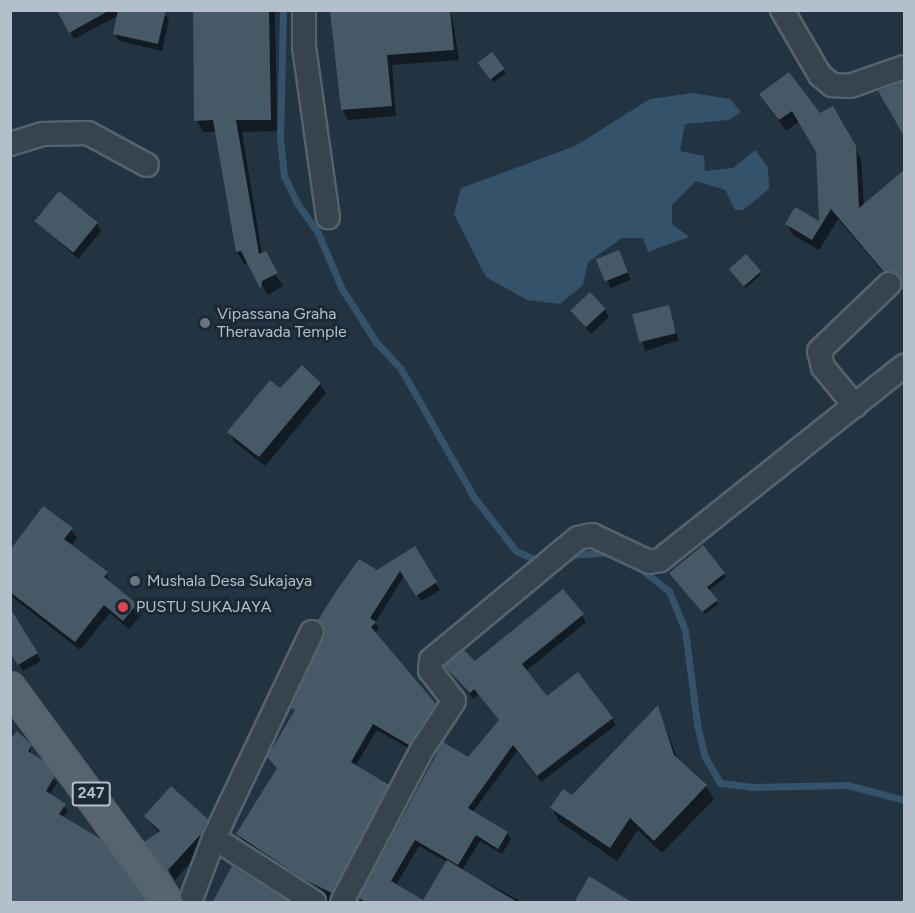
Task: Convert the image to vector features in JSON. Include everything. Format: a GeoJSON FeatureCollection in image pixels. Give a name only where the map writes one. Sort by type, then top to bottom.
{"type":"FeatureCollection","features":[{"type":"Feature","properties":{"kind":"main road","name":"247"},"geometry":{"type":"LineString","coordinates":[[10,687],[168,903]]}},
{"type":"Feature","properties":{"kind":"street"},"geometry":{"type":"LineString","coordinates":[[304,10],[304,47],[328,217]]}},
{"type":"Feature","properties":{"kind":"street"},"geometry":{"type":"LineString","coordinates":[[782,10],[820,75],[832,86],[850,86],[904,67]]}},
{"type":"Feature","properties":{"kind":"street"},"geometry":{"type":"LineString","coordinates":[[10,144],[42,134],[88,133],[147,165]]}},
{"type":"Feature","properties":{"kind":"street"},"geometry":{"type":"LineString","coordinates":[[855,406],[823,367],[819,351],[889,284]]}},
{"type":"Feature","properties":{"kind":"street"},"geometry":{"type":"LineString","coordinates":[[342,903],[423,748],[454,700],[430,670],[431,660],[578,538],[592,535],[649,562],[660,560],[904,366]]}},
{"type":"Feature","properties":{"kind":"street"},"geometry":{"type":"LineString","coordinates":[[190,903],[214,838],[312,632]]}},
{"type":"Feature","properties":{"kind":"street"},"geometry":{"type":"LineString","coordinates":[[214,838],[314,903]]}},
{"type":"Feature","properties":{"kind":"water"},"geometry":{"type":"Polygon","coordinates":[[[693,93],[730,99],[741,112],[729,120],[685,124],[680,151],[704,156],[705,171],[733,168],[755,150],[768,167],[769,189],[743,210],[735,210],[725,190],[696,181],[672,205],[672,224],[689,237],[648,252],[643,238],[622,238],[588,262],[583,285],[560,304],[527,300],[486,277],[454,214],[461,188],[575,146],[650,99],[693,93]]]}},
{"type":"Feature","properties":{"kind":"building"},"geometry":{"type":"Polygon","coordinates":[[[57,10],[110,10],[69,33],[57,10]]]}},
{"type":"Feature","properties":{"kind":"building"},"geometry":{"type":"Polygon","coordinates":[[[118,10],[166,10],[158,44],[113,34],[118,10]]]}},
{"type":"Feature","properties":{"kind":"building"},"geometry":{"type":"Polygon","coordinates":[[[193,10],[269,10],[271,120],[236,120],[259,254],[266,251],[278,273],[262,281],[261,290],[241,251],[236,252],[213,120],[194,121],[193,10]]]}},
{"type":"Feature","properties":{"kind":"building"},"geometry":{"type":"Polygon","coordinates":[[[450,10],[454,50],[387,55],[392,106],[341,110],[330,11],[450,10]]]}},
{"type":"Feature","properties":{"kind":"building"},"geometry":{"type":"Polygon","coordinates":[[[492,52],[505,69],[490,80],[478,63],[492,52]]]}},
{"type":"Feature","properties":{"kind":"building"},"geometry":{"type":"Polygon","coordinates":[[[789,72],[820,113],[833,106],[856,146],[859,208],[904,170],[904,296],[899,275],[884,272],[831,209],[812,240],[785,224],[795,207],[819,221],[816,152],[792,111],[779,120],[759,94],[789,72]]]}},
{"type":"Feature","properties":{"kind":"building"},"geometry":{"type":"Polygon","coordinates":[[[904,81],[904,136],[878,91],[904,81]]]}},
{"type":"Feature","properties":{"kind":"building"},"geometry":{"type":"Polygon","coordinates":[[[59,191],[98,222],[73,253],[34,221],[59,191]]]}},
{"type":"Feature","properties":{"kind":"building"},"geometry":{"type":"Polygon","coordinates":[[[619,250],[628,272],[605,282],[596,259],[619,250]]]}},
{"type":"Feature","properties":{"kind":"building"},"geometry":{"type":"Polygon","coordinates":[[[746,254],[761,271],[744,286],[729,269],[746,254]]]}},
{"type":"Feature","properties":{"kind":"building"},"geometry":{"type":"Polygon","coordinates":[[[590,292],[606,309],[586,327],[570,310],[590,292]]]}},
{"type":"Feature","properties":{"kind":"building"},"geometry":{"type":"Polygon","coordinates":[[[669,305],[676,333],[639,342],[632,314],[669,305]]]}},
{"type":"Feature","properties":{"kind":"building"},"geometry":{"type":"Polygon","coordinates":[[[302,365],[321,383],[259,457],[227,432],[270,380],[280,388],[302,365]]]}},
{"type":"Feature","properties":{"kind":"building"},"geometry":{"type":"Polygon","coordinates":[[[43,506],[73,528],[64,539],[108,572],[104,577],[137,604],[123,621],[104,605],[75,642],[10,592],[10,550],[43,506]]]}},
{"type":"Feature","properties":{"kind":"building"},"geometry":{"type":"Polygon","coordinates":[[[703,545],[725,573],[707,587],[718,600],[702,612],[669,573],[703,545]]]}},
{"type":"Feature","properties":{"kind":"building"},"geometry":{"type":"Polygon","coordinates":[[[415,546],[437,582],[416,596],[400,571],[370,618],[376,622],[371,627],[436,704],[409,745],[373,724],[351,762],[389,785],[332,893],[305,880],[236,834],[277,768],[267,757],[295,710],[291,708],[324,637],[323,625],[318,620],[359,559],[377,570],[415,546]]]}},
{"type":"Feature","properties":{"kind":"building"},"geometry":{"type":"Polygon","coordinates":[[[563,589],[584,614],[522,664],[547,696],[578,672],[613,718],[537,776],[513,745],[468,808],[508,832],[498,849],[476,835],[458,865],[415,840],[391,881],[423,900],[447,860],[519,903],[367,903],[359,898],[443,742],[468,757],[499,720],[474,689],[470,693],[444,666],[464,650],[475,661],[563,589]]]}},
{"type":"Feature","properties":{"kind":"building"},"geometry":{"type":"Polygon","coordinates":[[[10,608],[38,653],[18,665],[10,653],[10,608]]]}},
{"type":"Feature","properties":{"kind":"building"},"geometry":{"type":"Polygon","coordinates":[[[658,705],[674,755],[707,785],[654,841],[630,818],[610,848],[550,808],[563,789],[572,795],[658,705]]]}},
{"type":"Feature","properties":{"kind":"building"},"geometry":{"type":"Polygon","coordinates":[[[17,731],[32,745],[28,751],[44,761],[55,776],[46,791],[66,804],[59,814],[101,839],[148,903],[10,903],[10,740],[17,731]]]}},
{"type":"Feature","properties":{"kind":"building"},"geometry":{"type":"Polygon","coordinates":[[[171,786],[208,819],[201,834],[168,870],[177,886],[144,842],[160,831],[144,816],[171,786]]]}},
{"type":"Feature","properties":{"kind":"building"},"geometry":{"type":"Polygon","coordinates":[[[232,866],[290,903],[212,903],[232,866]]]}},
{"type":"Feature","properties":{"kind":"building"},"geometry":{"type":"Polygon","coordinates":[[[589,876],[633,903],[574,903],[589,876]]]}},
{"type":"Feature","properties":{"kind":"waterway"},"geometry":{"type":"LineString","coordinates":[[283,10],[280,138],[284,176],[297,203],[318,233],[342,289],[376,342],[401,369],[473,496],[516,551],[534,559],[543,558]]}},
{"type":"Feature","properties":{"kind":"waterway"},"geometry":{"type":"LineString","coordinates":[[569,555],[608,552]]}},
{"type":"Feature","properties":{"kind":"waterway"},"geometry":{"type":"LineString","coordinates":[[639,567],[669,591],[685,630],[697,724],[704,755],[720,783],[751,787],[847,785],[904,800]]}},
{"type":"Feature","properties":{"kind":"place","name":"Vipassana Graha Theravada Temple"},"geometry":{"type":"Point","coordinates":[205,323]}},
{"type":"Feature","properties":{"kind":"place","name":"Mushala Desa Sukajaya"},"geometry":{"type":"Point","coordinates":[135,581]}},
{"type":"Feature","properties":{"kind":"place","name":"PUSTU SUKAJAYA"},"geometry":{"type":"Point","coordinates":[123,607]}}]}
